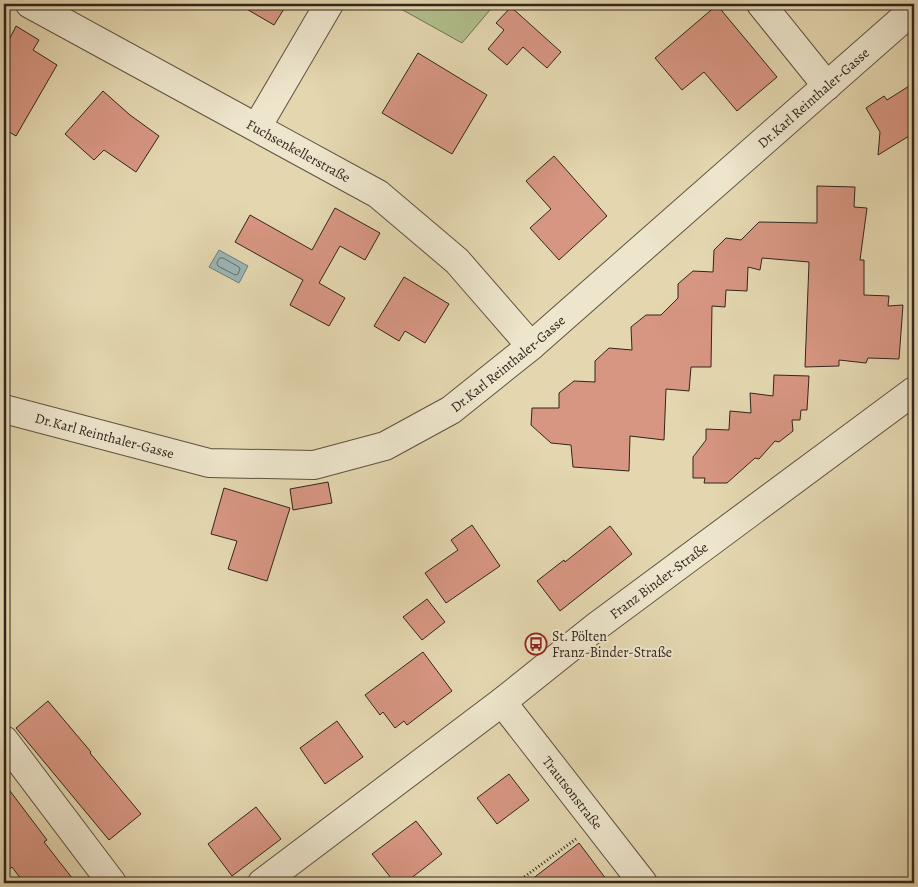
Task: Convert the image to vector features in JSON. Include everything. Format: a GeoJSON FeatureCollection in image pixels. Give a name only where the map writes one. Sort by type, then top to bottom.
{"type":"FeatureCollection","features":[{"type":"Feature","properties":{"kind":"street","name":"Fuchsenkellerstraße"},"geometry":{"type":"LineString","coordinates":[[30,4],[378,194],[458,260],[531,346]]}},
{"type":"Feature","properties":{"kind":"street"},"geometry":{"type":"LineString","coordinates":[[257,127],[329,4]]}},
{"type":"Feature","properties":{"kind":"street"},"geometry":{"type":"LineString","coordinates":[[761,4],[828,86]]}},
{"type":"Feature","properties":{"kind":"street","name":"Dr.Karl Reinthaler-Gasse"},"geometry":{"type":"LineString","coordinates":[[4,409],[208,463],[314,465],[385,446],[451,410],[531,346],[914,9]]}},
{"type":"Feature","properties":{"kind":"street","name":"Franz Binder-Straße"},"geometry":{"type":"LineString","coordinates":[[262,883],[502,702],[604,620],[914,391]]}},
{"type":"Feature","properties":{"kind":"street","name":"Trautsonstraße"},"geometry":{"type":"LineString","coordinates":[[502,702],[643,883]]}},
{"type":"Feature","properties":{"kind":"street"},"geometry":{"type":"LineString","coordinates":[[4,740],[112,883]]}},
{"type":"Feature","properties":{"kind":"path"},"geometry":{"type":"LineString","coordinates":[[516,883],[596,824]]}},
{"type":"Feature","properties":{"kind":"green space"},"geometry":{"type":"Polygon","coordinates":[[[392,4],[495,4],[462,43],[392,4]]]}},
{"type":"Feature","properties":{"kind":"water"},"geometry":{"type":"Polygon","coordinates":[[[219,250],[248,266],[239,283],[209,267],[219,250]]]}},
{"type":"Feature","properties":{"kind":"building"},"geometry":{"type":"Polygon","coordinates":[[[238,4],[287,4],[274,25],[238,4]]]}},
{"type":"Feature","properties":{"kind":"building"},"geometry":{"type":"Polygon","coordinates":[[[717,5],[777,77],[737,111],[704,72],[682,90],[655,58],[717,5]]]}},
{"type":"Feature","properties":{"kind":"building"},"geometry":{"type":"Polygon","coordinates":[[[511,7],[561,52],[547,68],[523,47],[507,65],[488,49],[504,30],[496,23],[511,7]]]}},
{"type":"Feature","properties":{"kind":"building"},"geometry":{"type":"Polygon","coordinates":[[[16,26],[39,40],[33,50],[57,65],[16,136],[4,129],[4,35],[10,38],[16,26]]]}},
{"type":"Feature","properties":{"kind":"building"},"geometry":{"type":"Polygon","coordinates":[[[418,53],[487,95],[452,154],[382,113],[418,53]]]}},
{"type":"Feature","properties":{"kind":"building"},"geometry":{"type":"Polygon","coordinates":[[[914,83],[914,133],[878,155],[880,132],[866,108],[884,96],[887,100],[914,83]]]}},
{"type":"Feature","properties":{"kind":"building"},"geometry":{"type":"Polygon","coordinates":[[[103,91],[130,115],[159,136],[136,172],[104,150],[94,160],[65,134],[103,91]]]}},
{"type":"Feature","properties":{"kind":"building"},"geometry":{"type":"Polygon","coordinates":[[[554,156],[607,216],[559,260],[530,228],[551,209],[526,181],[554,156]]]}},
{"type":"Feature","properties":{"kind":"building"},"geometry":{"type":"Polygon","coordinates":[[[817,186],[855,187],[854,207],[867,208],[860,260],[864,260],[864,295],[889,296],[888,306],[903,305],[899,359],[868,358],[866,363],[839,360],[839,366],[805,367],[809,262],[762,258],[760,270],[748,267],[747,291],[726,290],[725,307],[712,306],[711,367],[691,367],[689,391],[666,389],[664,440],[630,436],[629,471],[573,467],[571,445],[551,443],[531,425],[532,408],[559,408],[559,393],[574,381],[595,382],[595,361],[609,348],[632,350],[631,327],[646,315],[661,315],[678,298],[678,284],[693,271],[713,272],[714,250],[726,238],[741,240],[759,222],[817,223],[817,186]]]}},
{"type":"Feature","properties":{"kind":"building"},"geometry":{"type":"Polygon","coordinates":[[[335,208],[380,233],[365,260],[340,246],[319,283],[345,298],[329,326],[290,305],[303,280],[235,242],[250,215],[312,250],[335,208]]]}},
{"type":"Feature","properties":{"kind":"building"},"geometry":{"type":"Polygon","coordinates":[[[404,277],[449,304],[425,343],[405,331],[399,341],[374,326],[404,277]]]}},
{"type":"Feature","properties":{"kind":"building"},"geometry":{"type":"Polygon","coordinates":[[[774,375],[809,376],[807,410],[801,410],[800,420],[792,420],[793,431],[779,442],[775,441],[759,459],[755,458],[727,483],[704,483],[705,478],[693,478],[693,457],[706,440],[706,429],[729,430],[730,411],[751,413],[750,393],[773,396],[774,375]]]}},
{"type":"Feature","properties":{"kind":"building"},"geometry":{"type":"Polygon","coordinates":[[[328,482],[332,503],[293,510],[290,489],[328,482]]]}},
{"type":"Feature","properties":{"kind":"building"},"geometry":{"type":"Polygon","coordinates":[[[224,488],[290,508],[267,581],[228,569],[237,541],[211,534],[224,488]]]}},
{"type":"Feature","properties":{"kind":"building"},"geometry":{"type":"Polygon","coordinates":[[[472,525],[500,566],[446,603],[425,573],[458,550],[451,540],[472,525]]]}},
{"type":"Feature","properties":{"kind":"building"},"geometry":{"type":"Polygon","coordinates":[[[610,526],[632,554],[560,611],[537,581],[564,560],[565,562],[610,526]]]}},
{"type":"Feature","properties":{"kind":"building"},"geometry":{"type":"Polygon","coordinates":[[[427,599],[445,622],[422,640],[403,617],[427,599]]]}},
{"type":"Feature","properties":{"kind":"building"},"geometry":{"type":"Polygon","coordinates":[[[423,652],[452,691],[407,725],[404,721],[395,728],[383,712],[380,715],[365,695],[423,652]]]}},
{"type":"Feature","properties":{"kind":"building"},"geometry":{"type":"Polygon","coordinates":[[[48,701],[141,814],[109,840],[16,728],[48,701]]]}},
{"type":"Feature","properties":{"kind":"building"},"geometry":{"type":"Polygon","coordinates":[[[337,721],[363,757],[325,784],[300,748],[337,721]]]}},
{"type":"Feature","properties":{"kind":"building"},"geometry":{"type":"Polygon","coordinates":[[[509,774],[529,800],[497,824],[477,798],[509,774]]]}},
{"type":"Feature","properties":{"kind":"building"},"geometry":{"type":"Polygon","coordinates":[[[4,783],[47,840],[44,842],[76,883],[24,883],[12,867],[4,873],[4,783]]]}},
{"type":"Feature","properties":{"kind":"building"},"geometry":{"type":"Polygon","coordinates":[[[256,807],[281,839],[232,876],[208,844],[256,807]]]}},
{"type":"Feature","properties":{"kind":"building"},"geometry":{"type":"Polygon","coordinates":[[[416,821],[442,854],[405,883],[395,883],[372,854],[416,821]]]}},
{"type":"Feature","properties":{"kind":"building"},"geometry":{"type":"Polygon","coordinates":[[[579,843],[609,883],[527,883],[579,843]]]}},
{"type":"Feature","properties":{"kind":"place","name":"St. Pölten Franz-Binder-Straße"},"geometry":{"type":"Point","coordinates":[536,644]}}]}
